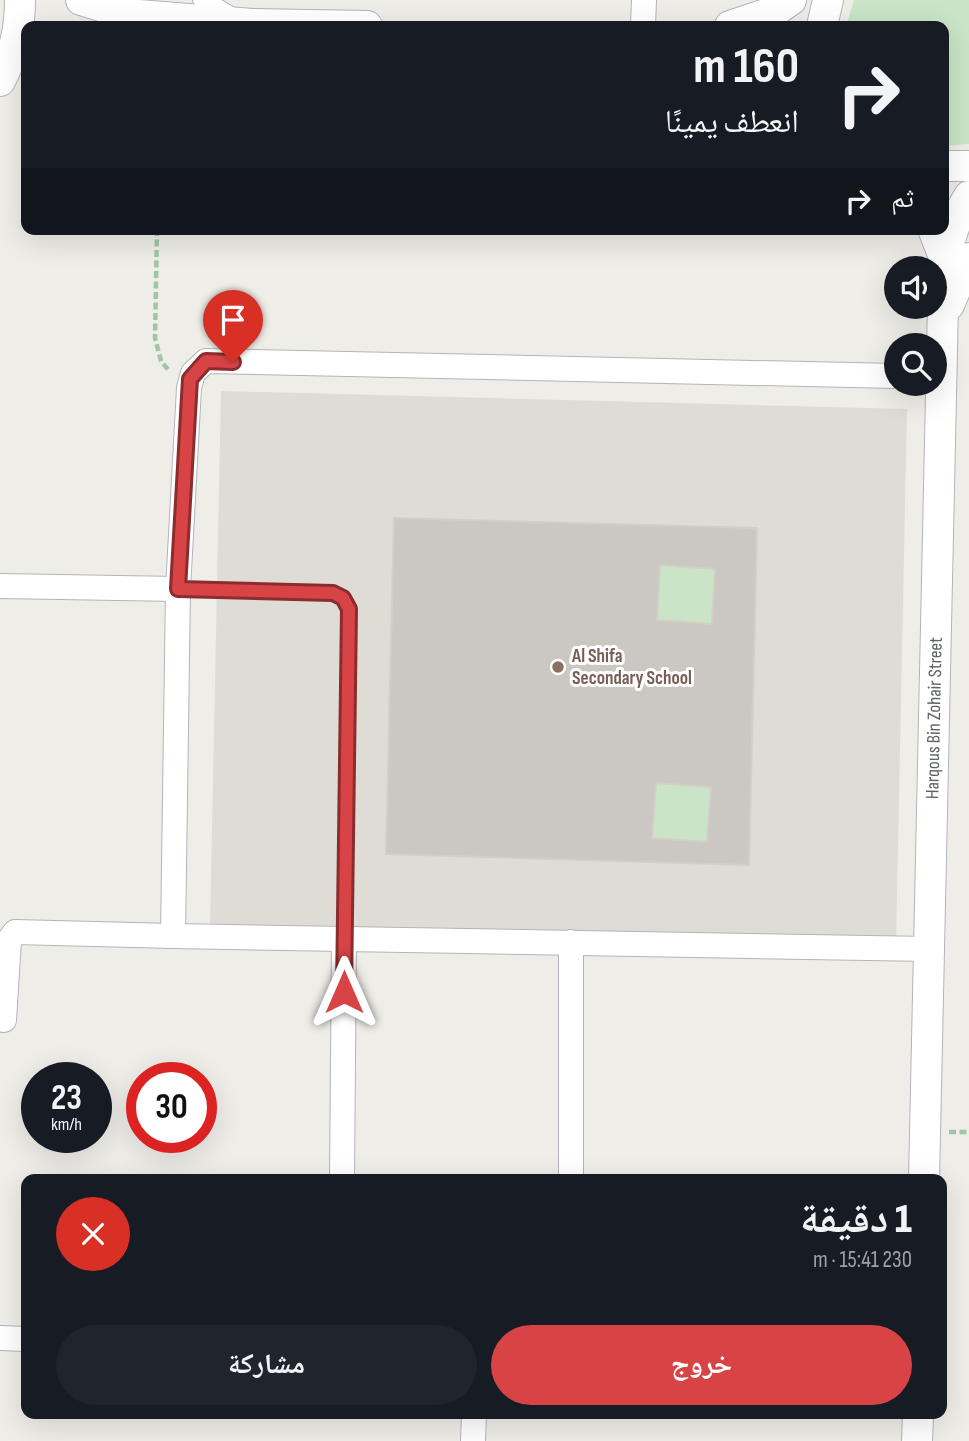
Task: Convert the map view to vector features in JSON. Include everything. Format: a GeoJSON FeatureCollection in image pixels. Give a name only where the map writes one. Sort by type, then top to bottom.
{"type":"FeatureCollection","features":[{"type":"Feature","properties":{"kind":"street"},"geometry":{"type":"LineString","coordinates":[[0,81],[13,54],[20,26],[20,0]]}},
{"type":"Feature","properties":{"kind":"street"},"geometry":{"type":"LineString","coordinates":[[81,0],[125,14],[213,21]]}},
{"type":"Feature","properties":{"kind":"street"},"geometry":{"type":"LineString","coordinates":[[643,21],[645,0]]}},
{"type":"Feature","properties":{"kind":"street"},"geometry":{"type":"LineString","coordinates":[[745,21],[775,11],[792,0]]}},
{"type":"Feature","properties":{"kind":"street"},"geometry":{"type":"LineString","coordinates":[[823,21],[828,0]]}},
{"type":"Feature","properties":{"kind":"street"},"geometry":{"type":"LineString","coordinates":[[149,21],[162,17]]}},
{"type":"Feature","properties":{"kind":"street"},"geometry":{"type":"LineString","coordinates":[[0,81],[21,70]]}},
{"type":"Feature","properties":{"kind":"street"},"geometry":{"type":"LineString","coordinates":[[949,166],[969,166]]}},
{"type":"Feature","properties":{"kind":"street"},"geometry":{"type":"LineString","coordinates":[[957,257],[959,213],[969,196]]}},
{"type":"Feature","properties":{"kind":"street"},"geometry":{"type":"LineString","coordinates":[[938,235],[957,257]]}},
{"type":"Feature","properties":{"kind":"street","name":"Harqous Bin Zohair Street"},"geometry":{"type":"LineString","coordinates":[[942,333],[957,257]]}},
{"type":"Feature","properties":{"kind":"street"},"geometry":{"type":"LineString","coordinates":[[173,936],[178,589],[198,370],[884,376]]}},
{"type":"Feature","properties":{"kind":"street","name":"Harqous Bin Zohair Street"},"geometry":{"type":"LineString","coordinates":[[924,1174],[938,396]]}},
{"type":"Feature","properties":{"kind":"street"},"geometry":{"type":"LineString","coordinates":[[0,586],[178,589]]}},
{"type":"Feature","properties":{"kind":"street"},"geometry":{"type":"LineString","coordinates":[[4,1020],[9,940],[15,932],[929,948]]}},
{"type":"Feature","properties":{"kind":"street"},"geometry":{"type":"LineString","coordinates":[[342,1174],[344,939]]}},
{"type":"Feature","properties":{"kind":"street"},"geometry":{"type":"LineString","coordinates":[[571,943],[571,1174]]}},
{"type":"Feature","properties":{"kind":"street"},"geometry":{"type":"LineString","coordinates":[[0,1338],[21,1339]]}},
{"type":"Feature","properties":{"kind":"street"},"geometry":{"type":"LineString","coordinates":[[473,1441],[474,1419]]}},
{"type":"Feature","properties":{"kind":"street"},"geometry":{"type":"LineString","coordinates":[[917,1441],[918,1419]]}},
{"type":"Feature","properties":{"kind":"lane"},"geometry":{"type":"LineString","coordinates":[[199,0],[213,2],[246,21]]}},
{"type":"Feature","properties":{"kind":"lane"},"geometry":{"type":"LineString","coordinates":[[178,589],[333,593],[343,598],[349,609],[344,939]]}},
{"type":"Feature","properties":{"kind":"path"},"geometry":{"type":"LineString","coordinates":[[157,235],[155,338],[161,361],[170,372],[198,370]]}},
{"type":"Feature","properties":{"kind":"shaded area","name":"Al Shifa Secondary School"},"geometry":{"type":"Polygon","coordinates":[[[221,391],[907,409],[896,944],[210,926],[221,391]]]}},
{"type":"Feature","properties":{"kind":"green space"},"geometry":{"type":"Polygon","coordinates":[[[854,0],[969,0],[969,144],[949,146],[949,21],[848,21],[854,0]]]}},
{"type":"Feature","properties":{"kind":"green space"},"geometry":{"type":"Polygon","coordinates":[[[660,565],[715,569],[712,624],[657,620],[660,565]]]}},
{"type":"Feature","properties":{"kind":"green space"},"geometry":{"type":"Polygon","coordinates":[[[656,783],[711,787],[707,842],[652,838],[656,783]]]}},
{"type":"Feature","properties":{"kind":"building"},"geometry":{"type":"Polygon","coordinates":[[[394,518],[757,528],[749,865],[386,854],[394,518]],[[660,565],[657,620],[712,624],[715,569],[660,565]],[[656,783],[652,838],[707,842],[711,787],[656,783]]]}},
{"type":"Feature","properties":{"kind":"place","name":"Al Shifa Secondary School"},"geometry":{"type":"Point","coordinates":[558,667]}},
{"type":"Feature","properties":{"kind":"route"},"geometry":{"type":"LineString","coordinates":[[233,362],[206,361],[190,379],[178,589],[333,593],[343,598],[349,609],[344,992]]}}]}
